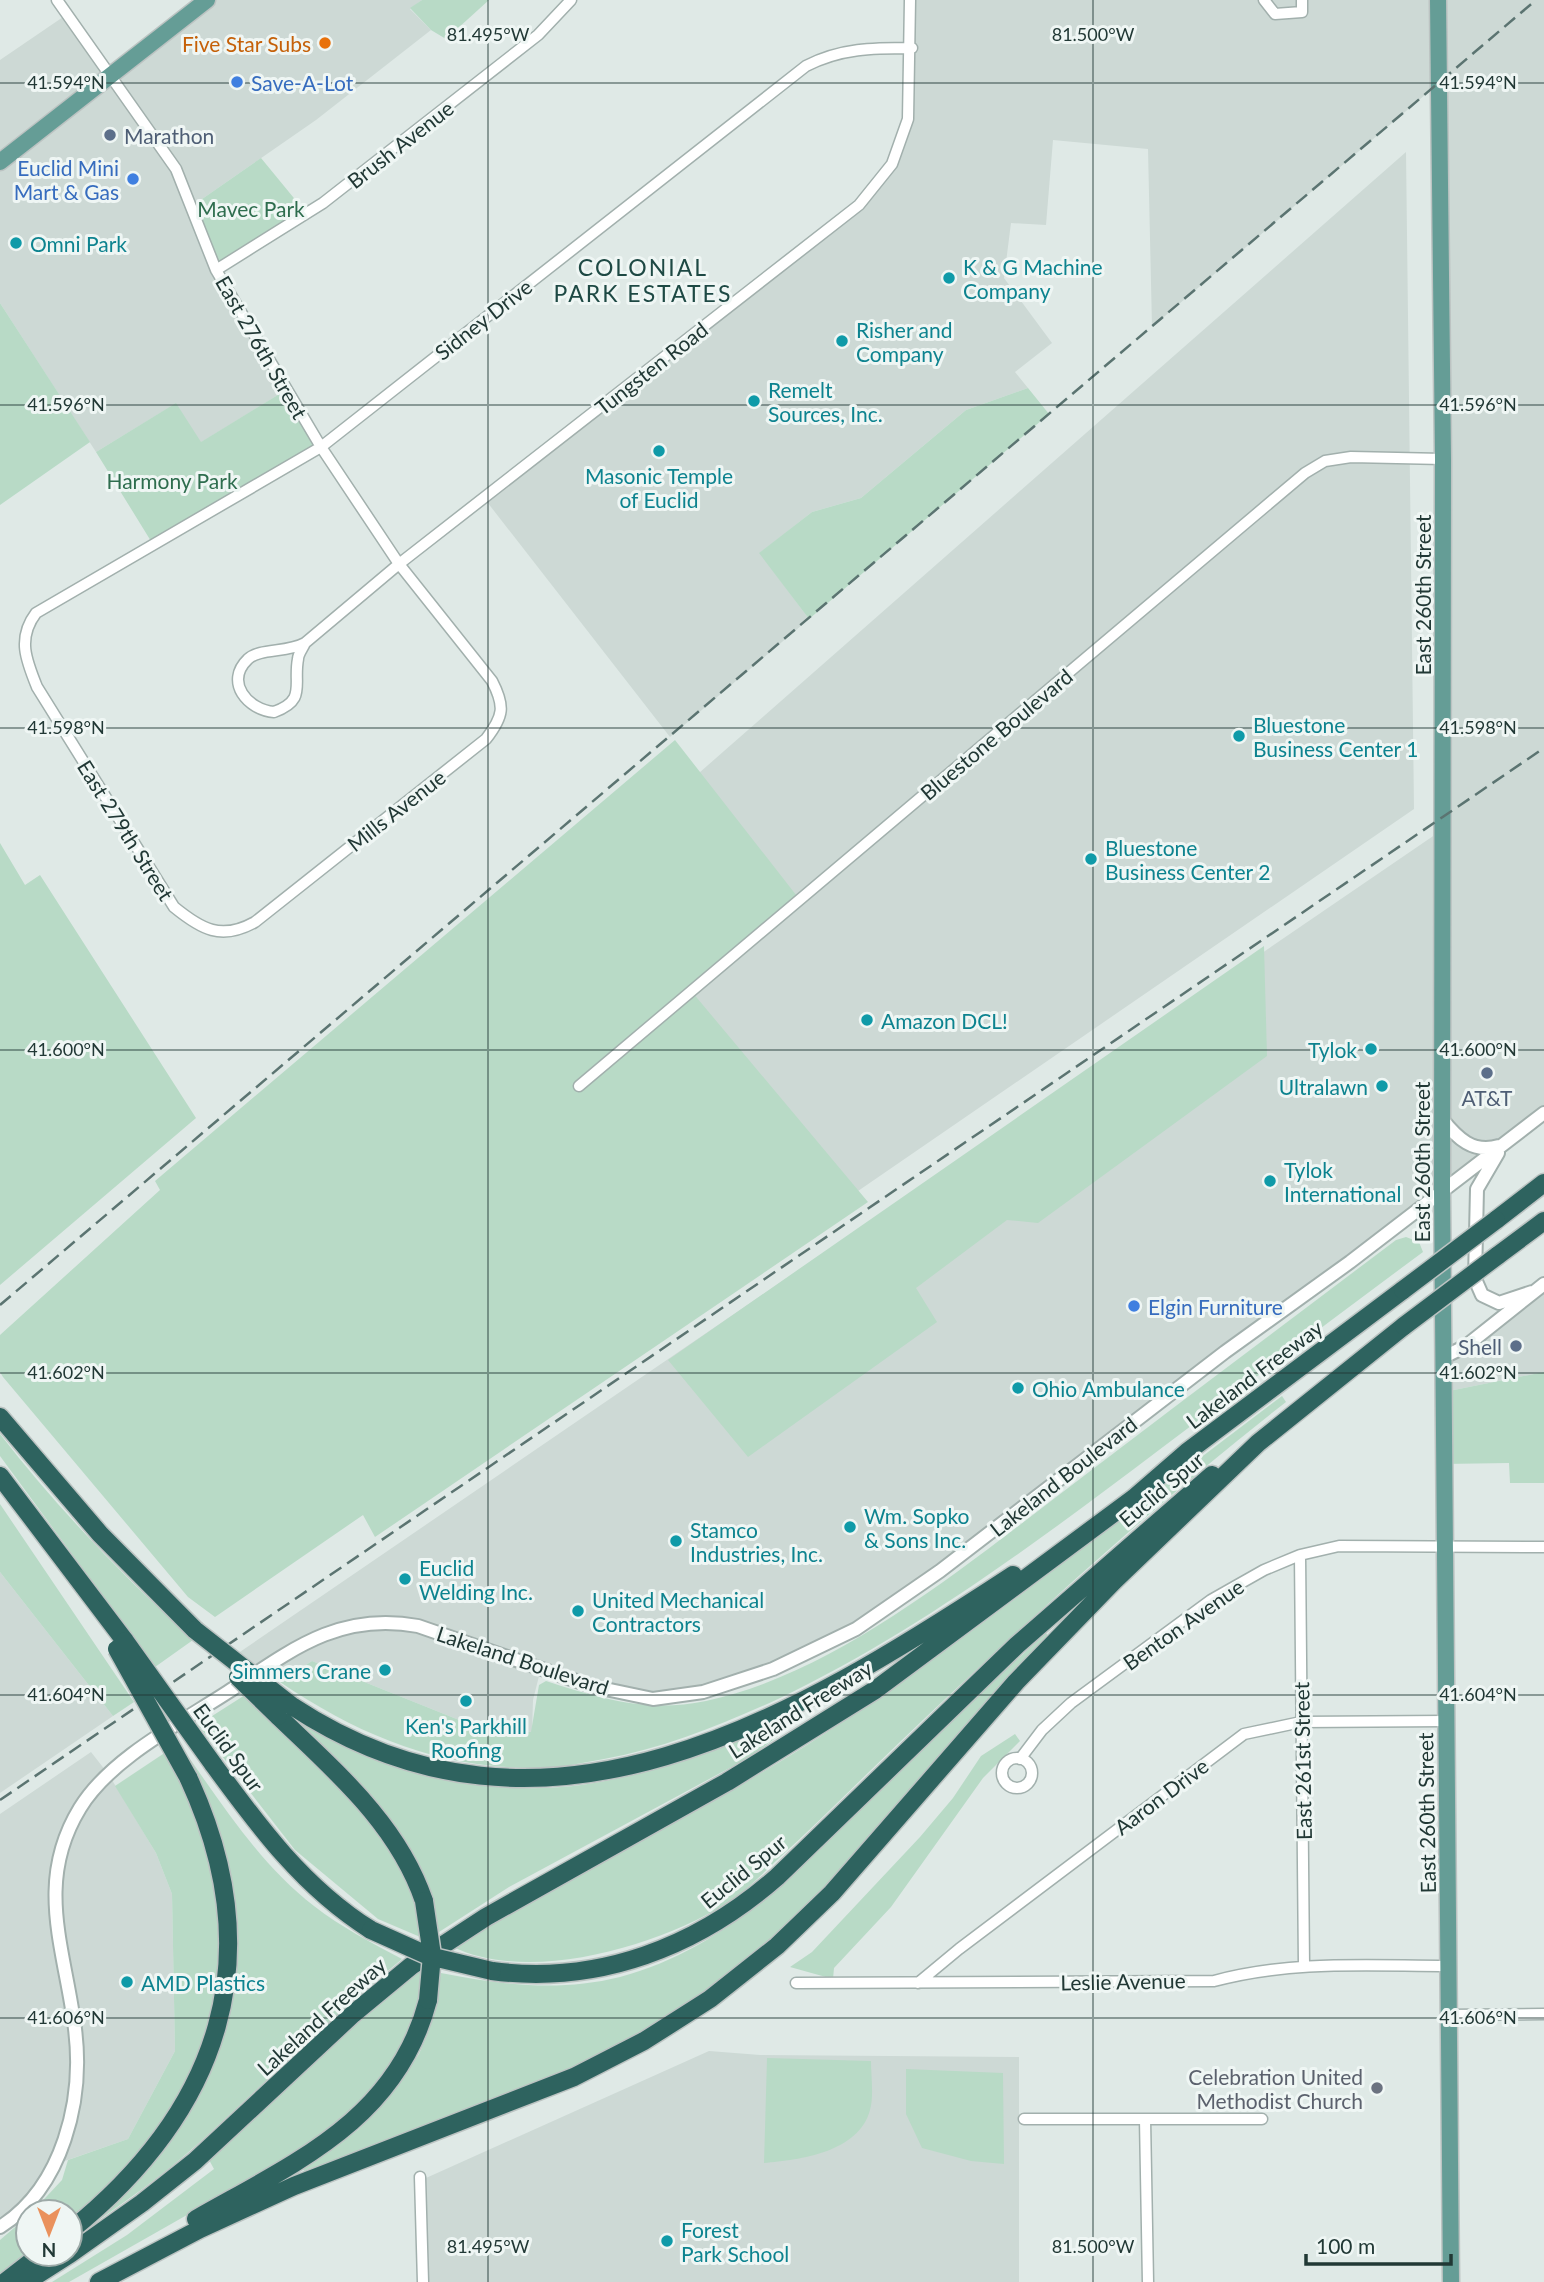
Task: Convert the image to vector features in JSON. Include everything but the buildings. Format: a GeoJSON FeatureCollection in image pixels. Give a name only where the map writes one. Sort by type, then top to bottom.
{"type":"FeatureCollection","features":[{"type":"Feature","properties":{"kind":"highway","name":"Lakeland Freeway"},"geometry":{"type":"LineString","coordinates":[[84,2244],[195,2161],[353,2014],[417,1961],[478,1921],[727,1782],[864,1697],[1134,1498],[1187,1452],[1544,1183]]}},
{"type":"Feature","properties":{"kind":"highway"},"geometry":{"type":"LineString","coordinates":[[99,2282],[200,2229],[295,2186],[574,2077],[644,2041],[709,1999],[777,1946],[823,1903],[1049,1647],[1258,1443],[1404,1326],[1544,1220]]}},
{"type":"Feature","properties":{"kind":"highway"},"geometry":{"type":"LineString","coordinates":[[0,1417],[100,1534],[195,1630],[224,1664],[285,1711],[377,1817],[397,1845],[424,1901],[432,1955],[428,2000],[419,2030],[398,2071],[378,2098],[352,2123],[291,2165],[83,2282]]}},
{"type":"Feature","properties":{"kind":"highway","name":"Euclid Spur"},"geometry":{"type":"LineString","coordinates":[[121,1645],[295,1870],[336,1905],[372,1930],[429,1956],[492,1971],[548,1974],[624,1963],[678,1944],[731,1913],[784,1870],[939,1718],[1075,1592],[1207,1478],[1258,1443]]}},
{"type":"Feature","properties":{"kind":"highway","name":"Euclid Spur"},"geometry":{"type":"LineString","coordinates":[[285,1711],[372,1749],[456,1773],[544,1779],[597,1774],[633,1767],[742,1728],[817,1693],[888,1654],[1013,1574],[1128,1490],[1187,1452]]}},
{"type":"Feature","properties":{"kind":"highway"},"geometry":{"type":"LineString","coordinates":[[0,1476],[121,1645],[188,1777],[213,1838],[225,1897],[228,1954],[221,2013],[202,2070],[161,2142],[120,2188],[84,2219]]}},
{"type":"Feature","properties":{"kind":"highway"},"geometry":{"type":"LineString","coordinates":[[5,2282],[23,2268]]}},
{"type":"Feature","properties":{"kind":"highway","name":"Lakeland Freeway"},"geometry":{"type":"LineString","coordinates":[[26,2282],[48,2268]]}},
{"type":"Feature","properties":{"kind":"main road"},"geometry":{"type":"LineString","coordinates":[[0,162],[207,0]]}},
{"type":"Feature","properties":{"kind":"main road","name":"East 260th Street"},"geometry":{"type":"LineString","coordinates":[[1438,0],[1443,459],[1444,1546],[1451,2282]]}},
{"type":"Feature","properties":{"kind":"street","name":"East 276th Street"},"geometry":{"type":"LineString","coordinates":[[57,0],[176,169],[216,270],[321,447],[399,564],[492,681]]}},
{"type":"Feature","properties":{"kind":"street","name":"Brush Avenue"},"geometry":{"type":"LineString","coordinates":[[216,270],[271,238],[345,187],[538,35],[571,0]]}},
{"type":"Feature","properties":{"kind":"street","name":"Tungsten Road"},"geometry":{"type":"LineString","coordinates":[[305,643],[298,659],[298,690],[293,701],[274,712],[251,706],[240,687],[239,678],[248,659],[258,654],[292,650],[305,643],[399,564],[859,205],[892,164],[908,119],[912,48],[911,0]]}},
{"type":"Feature","properties":{"kind":"street"},"geometry":{"type":"LineString","coordinates":[[1265,0],[1275,14],[1302,12],[1302,0]]}},
{"type":"Feature","properties":{"kind":"street","name":"Sidney Drive"},"geometry":{"type":"LineString","coordinates":[[51,607],[321,447],[806,65],[829,54],[851,48],[912,48]]}},
{"type":"Feature","properties":{"kind":"street","name":"Bluestone Boulevard"},"geometry":{"type":"LineString","coordinates":[[579,1086],[1305,473],[1325,461],[1351,457],[1443,459]]}},
{"type":"Feature","properties":{"kind":"street","name":"East 279th Street"},"geometry":{"type":"LineString","coordinates":[[51,607],[36,613],[28,624],[23,641],[25,658],[37,687],[174,907],[200,928],[220,932],[255,922]]}},
{"type":"Feature","properties":{"kind":"street","name":"Mills Avenue"},"geometry":{"type":"LineString","coordinates":[[255,922],[486,739],[498,723],[502,700],[492,681]]}},
{"type":"Feature","properties":{"kind":"street","name":"Lakeland Boulevard"},"geometry":{"type":"LineString","coordinates":[[0,2227],[33,2197],[56,2164],[71,2115],[75,2030],[54,1908],[57,1861],[81,1807],[127,1759],[298,1645],[348,1625],[391,1621],[418,1626],[591,1686],[653,1699],[703,1692],[773,1669],[856,1629],[940,1571],[1224,1352],[1350,1262],[1544,1113]]}},
{"type":"Feature","properties":{"kind":"street"},"geometry":{"type":"LineString","coordinates":[[1442,1119],[1467,1144],[1486,1150],[1504,1145]]}},
{"type":"Feature","properties":{"kind":"street"},"geometry":{"type":"LineString","coordinates":[[1504,1145],[1477,1189],[1475,1279],[1482,1295],[1499,1303],[1532,1292]]}},
{"type":"Feature","properties":{"kind":"street"},"geometry":{"type":"LineString","coordinates":[[1444,1357],[1466,1346],[1544,1284]]}},
{"type":"Feature","properties":{"kind":"street","name":"Benton Avenue"},"geometry":{"type":"LineString","coordinates":[[1020,1759],[1042,1730],[1071,1703],[1201,1608],[1264,1570],[1300,1555],[1339,1546],[1544,1547]]}},
{"type":"Feature","properties":{"kind":"street","name":"East 261st Street"},"geometry":{"type":"LineString","coordinates":[[1300,1555],[1304,1966]]}},
{"type":"Feature","properties":{"kind":"street","name":"Aaron Drive"},"geometry":{"type":"LineString","coordinates":[[918,1983],[970,1940],[1233,1741],[1267,1727],[1301,1722],[1446,1721]]}},
{"type":"Feature","properties":{"kind":"street","name":"Leslie Avenue"},"geometry":{"type":"LineString","coordinates":[[796,1983],[1214,1981],[1258,1969],[1304,1966],[1448,1966]]}},
{"type":"Feature","properties":{"kind":"street"},"geometry":{"type":"LineString","coordinates":[[1448,2015],[1544,2014]]}},
{"type":"Feature","properties":{"kind":"street"},"geometry":{"type":"LineString","coordinates":[[1024,2119],[1262,2119]]}},
{"type":"Feature","properties":{"kind":"street"},"geometry":{"type":"LineString","coordinates":[[1145,2119],[1148,2282]]}},
{"type":"Feature","properties":{"kind":"street"},"geometry":{"type":"LineString","coordinates":[[420,2177],[423,2282]]}},
{"type":"Feature","properties":{"kind":"shaded area"},"geometry":{"type":"Polygon","coordinates":[[[207,0],[422,0],[410,9],[431,30],[316,120],[192,206],[216,270],[286,390],[200,443],[175,404],[96,452],[0,303],[0,60],[66,15],[110,75],[207,0]]]}},
{"type":"Feature","properties":{"kind":"shaded area"},"geometry":{"type":"Polygon","coordinates":[[[910,0],[1544,0],[1544,1113],[856,1629],[773,1669],[653,1699],[541,1668],[533,1700],[532,1732],[484,1730],[312,1661],[269,1689],[231,1658],[1442,830],[1439,83],[1152,327],[1148,149],[1053,140],[1046,225],[1011,223],[1004,278],[1052,343],[1015,372],[1028,388],[966,410],[861,498],[812,512],[760,553],[809,619],[670,737],[484,498],[859,205],[892,164],[908,119],[910,0]]]}},
{"type":"Feature","properties":{"kind":"shaded area"},"geometry":{"type":"Polygon","coordinates":[[[1406,152],[1414,809],[465,1461],[247,1170],[1406,152]]]}},
{"type":"Feature","properties":{"kind":"shaded area"},"geometry":{"type":"Polygon","coordinates":[[[1544,1284],[1544,1372],[1444,1392],[1444,1367],[1506,1312],[1544,1284]]]}},
{"type":"Feature","properties":{"kind":"shaded area"},"geometry":{"type":"Polygon","coordinates":[[[0,1572],[113,1716],[0,1793],[0,1572]]]}},
{"type":"Feature","properties":{"kind":"shaded area"},"geometry":{"type":"Polygon","coordinates":[[[91,1752],[109,1775],[156,1853],[172,1894],[175,2051],[128,2139],[56,2164],[26,2198],[14,2198],[14,2211],[0,2227],[0,1814],[91,1752]]]}},
{"type":"Feature","properties":{"kind":"shaded area"},"geometry":{"type":"Polygon","coordinates":[[[709,2051],[760,2055],[1019,2057],[1019,2282],[428,2282],[426,2178],[709,2051]]]}},
{"type":"Feature","properties":{"kind":"green space"},"geometry":{"type":"Polygon","coordinates":[[[422,0],[489,0],[446,39],[431,30],[410,8],[422,0]]]}},
{"type":"Feature","properties":{"kind":"green space","name":"Mavec Park"},"geometry":{"type":"Polygon","coordinates":[[[261,158],[307,214],[216,270],[192,206],[261,158]]]}},
{"type":"Feature","properties":{"kind":"green space"},"geometry":{"type":"Polygon","coordinates":[[[0,303],[90,442],[0,505],[0,303]]]}},
{"type":"Feature","properties":{"kind":"green space"},"geometry":{"type":"Polygon","coordinates":[[[1028,388],[1049,414],[809,619],[759,553],[812,512],[861,498],[966,410],[1028,388]]]}},
{"type":"Feature","properties":{"kind":"green space","name":"Harmony Park"},"geometry":{"type":"Polygon","coordinates":[[[286,390],[321,447],[154,546],[96,452],[176,403],[201,442],[286,390]]]}},
{"type":"Feature","properties":{"kind":"green space"},"geometry":{"type":"Polygon","coordinates":[[[675,740],[800,900],[692,992],[868,1202],[375,1537],[363,1515],[215,1617],[188,1597],[3,1377],[0,1372],[0,1335],[160,1190],[155,1181],[675,740]]]}},
{"type":"Feature","properties":{"kind":"green space"},"geometry":{"type":"Polygon","coordinates":[[[0,843],[25,885],[40,875],[196,1118],[0,1285],[0,843]]]}},
{"type":"Feature","properties":{"kind":"green space"},"geometry":{"type":"Polygon","coordinates":[[[1264,946],[1267,1056],[1038,1223],[1007,1220],[916,1288],[937,1322],[748,1457],[668,1360],[1264,946]]]}},
{"type":"Feature","properties":{"kind":"green space"},"geometry":{"type":"Polygon","coordinates":[[[1406,1237],[1419,1242],[1423,1252],[1021,1552],[879,1645],[778,1699],[714,1727],[649,1749],[604,1759],[554,1767],[502,1767],[468,1763],[402,1746],[340,1718],[280,1682],[312,1661],[484,1730],[531,1732],[539,1685],[546,1681],[606,1698],[644,1705],[706,1701],[757,1686],[807,1665],[858,1638],[907,1607],[956,1573],[1396,1240],[1406,1237]]]}},
{"type":"Feature","properties":{"kind":"green space"},"geometry":{"type":"Polygon","coordinates":[[[1544,1372],[1544,1483],[1510,1483],[1509,1463],[1444,1464],[1444,1392],[1544,1372]]]}},
{"type":"Feature","properties":{"kind":"green space"},"geometry":{"type":"Polygon","coordinates":[[[1282,1396],[1286,1402],[1186,1483],[1089,1567],[753,1883],[726,1904],[665,1934],[630,1946],[555,1961],[519,1962],[484,1957],[453,1947],[490,1922],[758,1775],[844,1721],[1011,1602],[1282,1396]]]}},
{"type":"Feature","properties":{"kind":"green space"},"geometry":{"type":"Polygon","coordinates":[[[0,1434],[92,1541],[193,1640],[155,1667],[0,1456],[0,1434]]]}},
{"type":"Feature","properties":{"kind":"green space"},"geometry":{"type":"Polygon","coordinates":[[[0,1504],[134,1702],[113,1716],[0,1572],[0,1504]]]}},
{"type":"Feature","properties":{"kind":"green space"},"geometry":{"type":"Polygon","coordinates":[[[1046,1633],[1049,1637],[855,1859],[770,1941],[726,1978],[628,2041],[576,2067],[523,2091],[304,2171],[302,2167],[358,2130],[392,2093],[419,2054],[429,2030],[441,1973],[530,1985],[598,1982],[660,1963],[697,1945],[764,1900],[795,1873],[1046,1633]]]}},
{"type":"Feature","properties":{"kind":"green space"},"geometry":{"type":"Polygon","coordinates":[[[245,1695],[333,1779],[397,1854],[419,1909],[425,1939],[378,1919],[295,1850],[198,1725],[245,1695]]]}},
{"type":"Feature","properties":{"kind":"green space"},"geometry":{"type":"Polygon","coordinates":[[[291,1712],[340,1743],[403,1769],[472,1784],[542,1788],[577,1786],[636,1774],[772,1722],[805,1716],[750,1757],[509,1887],[439,1932],[418,1866],[402,1837],[361,1786],[288,1715],[291,1712]]]}},
{"type":"Feature","properties":{"kind":"green space"},"geometry":{"type":"Polygon","coordinates":[[[1015,1734],[1020,1741],[983,1778],[891,1907],[834,1968],[833,1979],[790,1967],[812,1952],[920,1837],[953,1798],[981,1756],[1015,1734]]]}},
{"type":"Feature","properties":{"kind":"green space"},"geometry":{"type":"Polygon","coordinates":[[[180,1745],[241,1831],[275,1871],[335,1921],[402,1959],[325,2026],[187,2154],[84,2231],[200,2088],[233,1917],[225,1853],[180,1745]]]}},
{"type":"Feature","properties":{"kind":"green space"},"geometry":{"type":"Polygon","coordinates":[[[166,1752],[185,1788],[211,1862],[219,1937],[217,1976],[210,2015],[198,2054],[173,2110],[134,2159],[84,2209],[84,2198],[45,2198],[62,2180],[68,2160],[128,2139],[175,2051],[172,1894],[156,1853],[115,1786],[166,1752]]]}},
{"type":"Feature","properties":{"kind":"green space"},"geometry":{"type":"Polygon","coordinates":[[[427,1968],[414,2023],[384,2083],[324,2137],[69,2282],[52,2282],[74,2268],[84,2268],[84,2262],[127,2235],[214,2169],[208,2158],[414,1969],[427,1968]]]}},
{"type":"Feature","properties":{"kind":"green space"},"geometry":{"type":"Polygon","coordinates":[[[767,2058],[871,2061],[871,2104],[864,2124],[854,2136],[826,2151],[764,2163],[767,2058]]]}},
{"type":"Feature","properties":{"kind":"green space"},"geometry":{"type":"Polygon","coordinates":[[[906,2069],[1003,2073],[1004,2164],[971,2161],[922,2148],[906,2114],[906,2069]]]}},
{"type":"Feature","properties":{"kind":"green space"},"geometry":{"type":"Polygon","coordinates":[[[14,2228],[14,2264],[0,2275],[0,2240],[14,2228]]]}},
{"type":"Feature","properties":{"kind":"railway"},"geometry":{"type":"LineString","coordinates":[[0,1305],[1536,0]]}},
{"type":"Feature","properties":{"kind":"railway"},"geometry":{"type":"LineString","coordinates":[[0,1800],[1544,748]]}},
{"type":"Feature","properties":{"kind":"place","name":"Five Star Subs"},"geometry":{"type":"Point","coordinates":[325,43]}},
{"type":"Feature","properties":{"kind":"place","name":"Save-A-Lot"},"geometry":{"type":"Point","coordinates":[237,82]}},
{"type":"Feature","properties":{"kind":"place","name":"Marathon"},"geometry":{"type":"Point","coordinates":[110,135]}},
{"type":"Feature","properties":{"kind":"place","name":"Euclid Mini Mart & Gas"},"geometry":{"type":"Point","coordinates":[133,179]}},
{"type":"Feature","properties":{"kind":"place","name":"Omni Park"},"geometry":{"type":"Point","coordinates":[16,243]}},
{"type":"Feature","properties":{"kind":"place","name":"K & G Machine Company"},"geometry":{"type":"Point","coordinates":[949,278]}},
{"type":"Feature","properties":{"kind":"place","name":"Risher and Company"},"geometry":{"type":"Point","coordinates":[842,341]}},
{"type":"Feature","properties":{"kind":"place","name":"Remelt Sources, Inc."},"geometry":{"type":"Point","coordinates":[754,401]}},
{"type":"Feature","properties":{"kind":"place","name":"Masonic Temple of Euclid"},"geometry":{"type":"Point","coordinates":[659,451]}},
{"type":"Feature","properties":{"kind":"place","name":"Bluestone Business Center 1"},"geometry":{"type":"Point","coordinates":[1239,736]}},
{"type":"Feature","properties":{"kind":"place","name":"Bluestone Business Center 2"},"geometry":{"type":"Point","coordinates":[1091,859]}},
{"type":"Feature","properties":{"kind":"place","name":"Amazon DCL!"},"geometry":{"type":"Point","coordinates":[867,1020]}},
{"type":"Feature","properties":{"kind":"place","name":"Tylok"},"geometry":{"type":"Point","coordinates":[1371,1049]}},
{"type":"Feature","properties":{"kind":"place","name":"AT&T"},"geometry":{"type":"Point","coordinates":[1487,1073]}},
{"type":"Feature","properties":{"kind":"place","name":"Ultralawn"},"geometry":{"type":"Point","coordinates":[1382,1086]}},
{"type":"Feature","properties":{"kind":"place","name":"Tylok International"},"geometry":{"type":"Point","coordinates":[1270,1181]}},
{"type":"Feature","properties":{"kind":"place","name":"Elgin Furniture"},"geometry":{"type":"Point","coordinates":[1134,1306]}},
{"type":"Feature","properties":{"kind":"place","name":"Shell"},"geometry":{"type":"Point","coordinates":[1516,1346]}},
{"type":"Feature","properties":{"kind":"place","name":"Ohio Ambulance"},"geometry":{"type":"Point","coordinates":[1018,1388]}},
{"type":"Feature","properties":{"kind":"place","name":"Wm. Sopko & Sons Inc."},"geometry":{"type":"Point","coordinates":[850,1527]}},
{"type":"Feature","properties":{"kind":"place","name":"Stamco Industries, Inc."},"geometry":{"type":"Point","coordinates":[676,1541]}},
{"type":"Feature","properties":{"kind":"place","name":"Euclid Welding Inc."},"geometry":{"type":"Point","coordinates":[405,1579]}},
{"type":"Feature","properties":{"kind":"place","name":"United Mechanical Contractors"},"geometry":{"type":"Point","coordinates":[578,1611]}},
{"type":"Feature","properties":{"kind":"place","name":"Simmers Crane"},"geometry":{"type":"Point","coordinates":[385,1670]}},
{"type":"Feature","properties":{"kind":"place","name":"Ken's Parkhill Roofing"},"geometry":{"type":"Point","coordinates":[466,1701]}},
{"type":"Feature","properties":{"kind":"place","name":"AMD Plastics"},"geometry":{"type":"Point","coordinates":[127,1982]}},
{"type":"Feature","properties":{"kind":"place","name":"Celebration United Methodist Church"},"geometry":{"type":"Point","coordinates":[1377,2088]}},
{"type":"Feature","properties":{"kind":"place","name":"Forest Park School"},"geometry":{"type":"Point","coordinates":[667,2241]}},
{"type":"Feature","properties":{"kind":"district","name":"COLONIAL PARK ESTATES"},"geometry":{"type":"Point","coordinates":[643,280]}}]}
